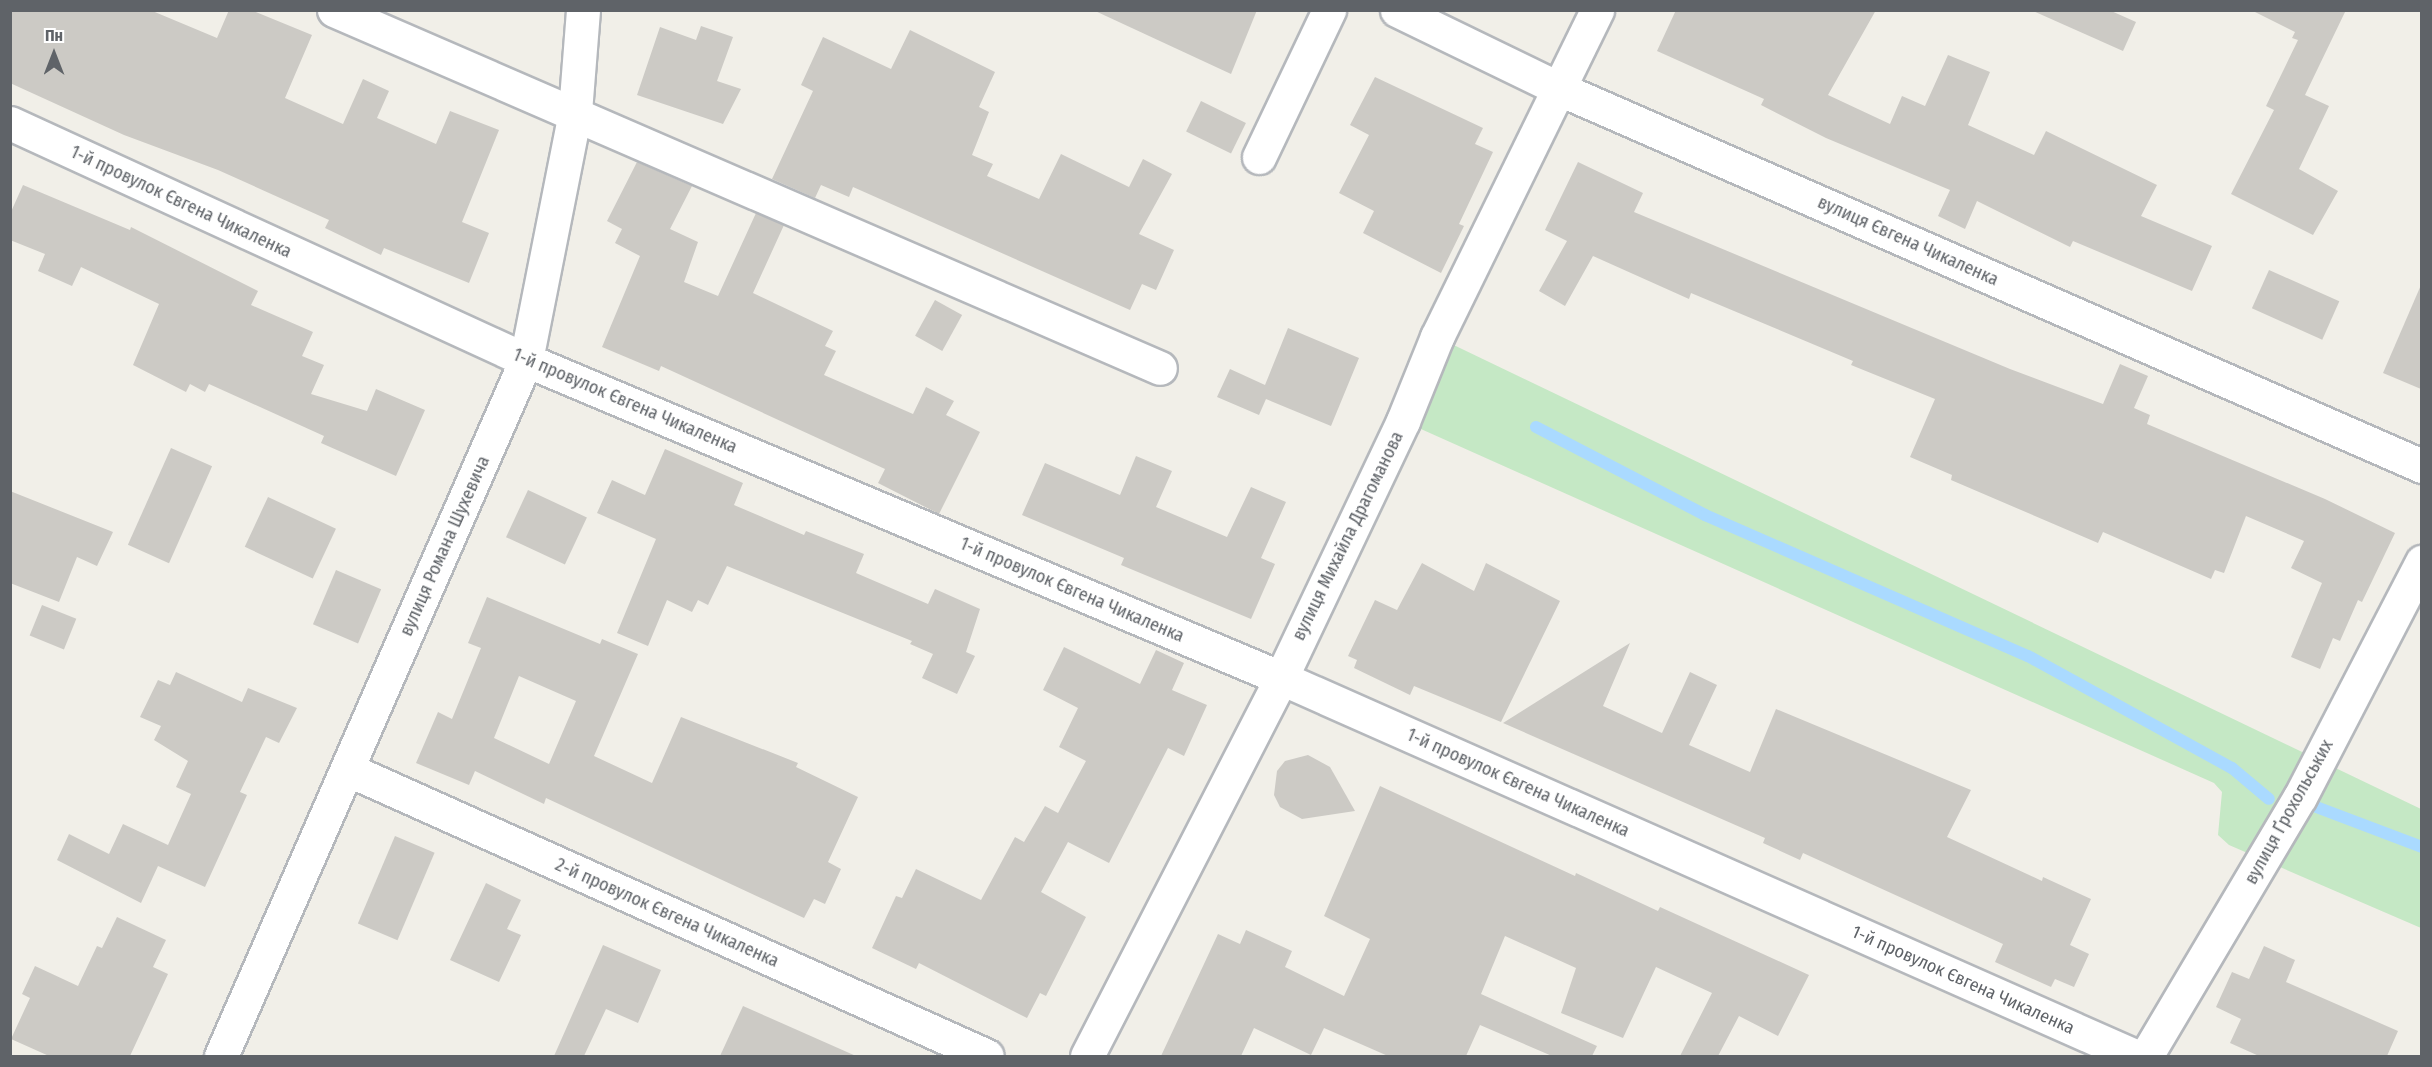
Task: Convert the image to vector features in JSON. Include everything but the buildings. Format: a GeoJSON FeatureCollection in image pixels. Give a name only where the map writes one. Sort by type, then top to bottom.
{"type":"FeatureCollection","features":[{"type":"Feature","properties":{"kind":"street"},"geometry":{"type":"LineString","coordinates":[[334,10],[574,112],[1160,368]]}},
{"type":"Feature","properties":{"kind":"street","name":"вулиця Романа Шухевича"},"geometry":{"type":"LineString","coordinates":[[221,1056],[526,360],[574,112],[583,10]]}},
{"type":"Feature","properties":{"kind":"street"},"geometry":{"type":"LineString","coordinates":[[1259,158],[1329,10]]}},
{"type":"Feature","properties":{"kind":"street","name":"вулиця Євгена Чикаленка"},"geometry":{"type":"LineString","coordinates":[[1397,10],[1562,90],[2421,466]]}},
{"type":"Feature","properties":{"kind":"street","name":"вулиця Михайла Драгоманова"},"geometry":{"type":"LineString","coordinates":[[1087,1056],[1281,678],[1403,421],[1437,337],[1562,90],[1597,10]]}},
{"type":"Feature","properties":{"kind":"street","name":"1-й провулок Євгена Чикаленка"},"geometry":{"type":"LineString","coordinates":[[10,123],[526,360],[1281,678],[2135,1056]]}},
{"type":"Feature","properties":{"kind":"street","name":"вулиця Ґрохольських"},"geometry":{"type":"LineString","coordinates":[[2146,1056],[2300,797],[2421,562]]}},
{"type":"Feature","properties":{"kind":"street","name":"2-й провулок Євгена Чикаленка"},"geometry":{"type":"LineString","coordinates":[[347,769],[987,1056]]}},
{"type":"Feature","properties":{"kind":"green space"},"geometry":{"type":"Polygon","coordinates":[[[1437,337],[2421,809],[2421,928],[2229,845],[2218,835],[2222,792],[2214,783],[1403,421],[1437,337]]]}},
{"type":"Feature","properties":{"kind":"waterway"},"geometry":{"type":"LineString","coordinates":[[1536,427],[1705,515],[2028,656],[2232,768],[2269,799]]}},
{"type":"Feature","properties":{"kind":"waterway"},"geometry":{"type":"LineString","coordinates":[[2311,805],[2422,847]]}}]}
